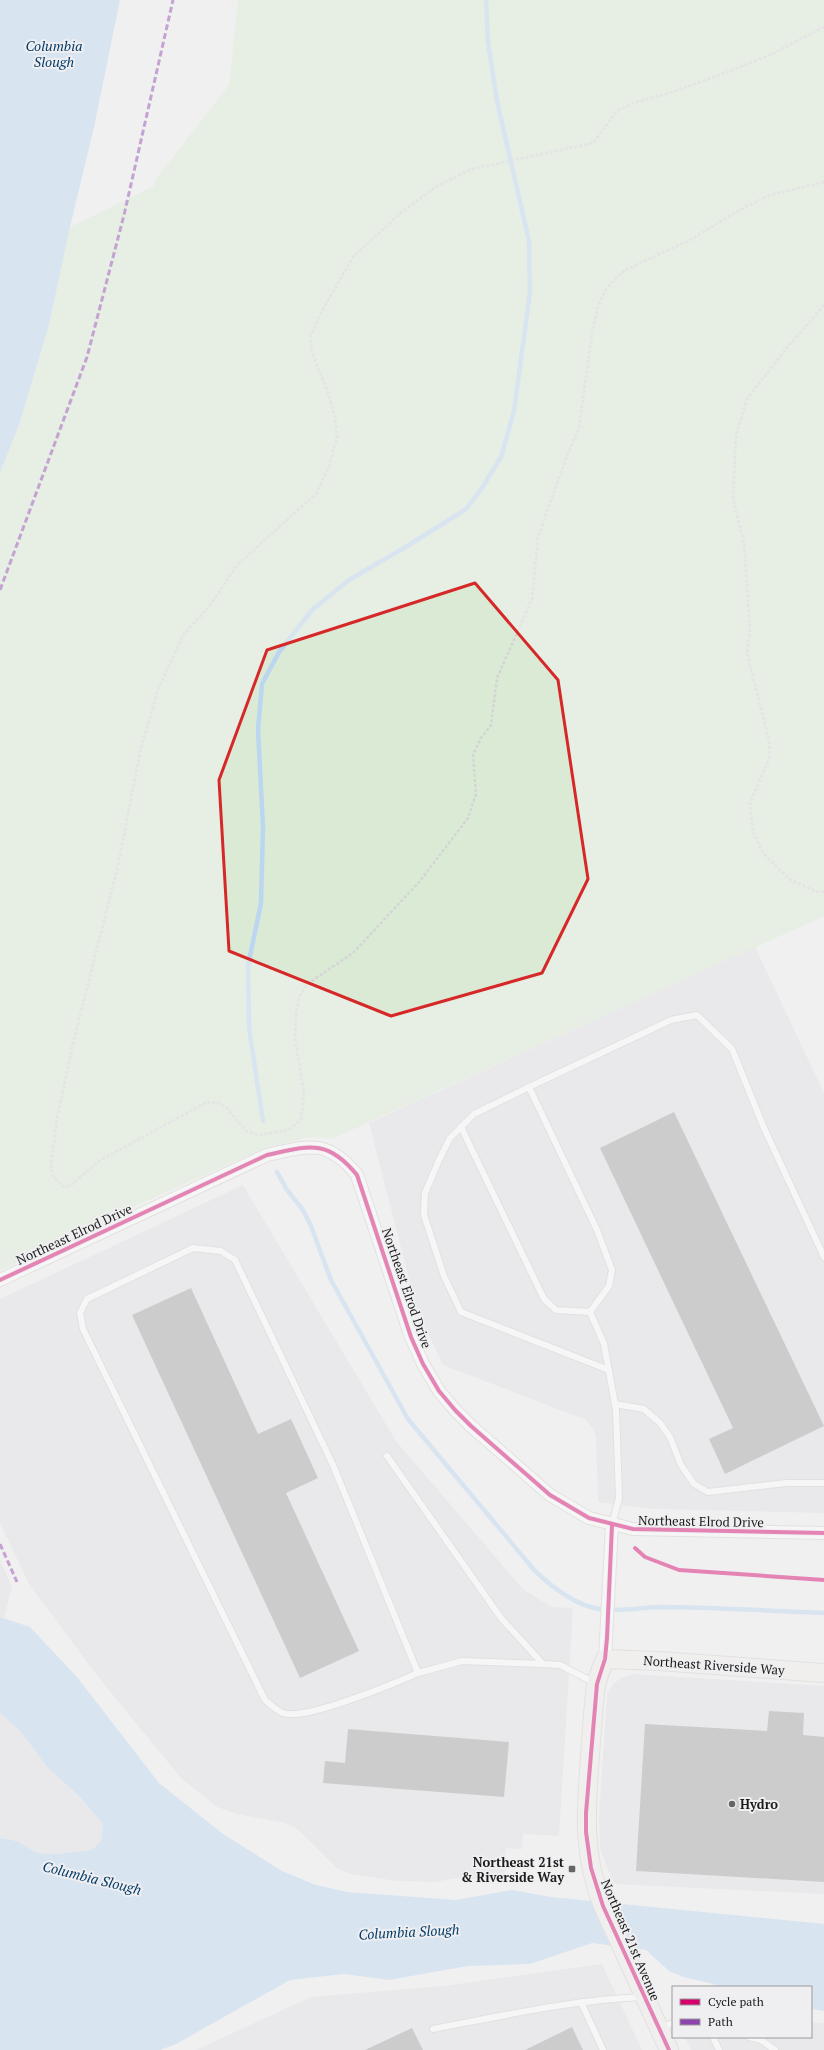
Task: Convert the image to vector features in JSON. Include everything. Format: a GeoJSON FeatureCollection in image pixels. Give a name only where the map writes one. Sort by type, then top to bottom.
{"type":"FeatureCollection","features":[{"type":"Feature","properties":{"kind":"street","name":"Northeast Elrod Drive"},"geometry":{"type":"LineString","coordinates":[[0,1280],[267,1155],[301,1148],[315,1147],[326,1149],[338,1155],[357,1175],[411,1337],[423,1364],[439,1391],[471,1426],[550,1495],[589,1518],[612,1525],[633,1529],[824,1533]]}},
{"type":"Feature","properties":{"kind":"street","name":"Northeast 21st Avenue"},"geometry":{"type":"LineString","coordinates":[[612,1525],[612,1561],[608,1638],[605,1659],[596,1684],[586,1813],[589,1856],[599,1896],[644,1994],[666,2026],[669,2050]]}},
{"type":"Feature","properties":{"kind":"street","name":"Northeast Riverside Way"},"geometry":{"type":"LineString","coordinates":[[605,1659],[659,1661],[824,1673]]}},
{"type":"Feature","properties":{"kind":"lane"},"geometry":{"type":"LineString","coordinates":[[609,1370],[461,1312],[444,1276],[424,1214],[425,1192],[450,1138],[474,1114],[671,1020],[697,1015],[732,1049],[764,1128],[824,1258]]}},
{"type":"Feature","properties":{"kind":"lane"},"geometry":{"type":"LineString","coordinates":[[529,1087],[596,1230],[612,1270],[609,1286],[590,1312]]}},
{"type":"Feature","properties":{"kind":"lane"},"geometry":{"type":"LineString","coordinates":[[461,1127],[544,1299],[556,1310],[590,1312]]}},
{"type":"Feature","properties":{"kind":"lane"},"geometry":{"type":"LineString","coordinates":[[418,1673],[333,1465],[235,1260],[220,1251],[193,1248],[87,1300],[80,1313],[83,1329],[265,1700],[283,1713],[305,1713],[369,1694],[418,1673],[462,1661],[560,1666],[596,1684]]}},
{"type":"Feature","properties":{"kind":"lane"},"geometry":{"type":"LineString","coordinates":[[590,1312],[604,1344],[615,1404],[619,1498],[612,1525]]}},
{"type":"Feature","properties":{"kind":"lane"},"geometry":{"type":"LineString","coordinates":[[615,1404],[644,1410],[660,1423],[670,1437],[681,1465],[694,1484],[708,1492],[786,1482],[824,1483]]}},
{"type":"Feature","properties":{"kind":"lane"},"geometry":{"type":"LineString","coordinates":[[387,1456],[502,1618],[543,1664]]}},
{"type":"Feature","properties":{"kind":"lane"},"geometry":{"type":"LineString","coordinates":[[432,2029],[581,2002],[644,1994]]}},
{"type":"Feature","properties":{"kind":"lane"},"geometry":{"type":"LineString","coordinates":[[581,2002],[603,2050]]}},
{"type":"Feature","properties":{"kind":"lane"},"geometry":{"type":"LineString","coordinates":[[714,2038],[719,2050]]}},
{"type":"Feature","properties":{"kind":"lane"},"geometry":{"type":"LineString","coordinates":[[753,2038],[761,2040],[775,2050]]}},
{"type":"Feature","properties":{"kind":"path"},"geometry":{"type":"LineString","coordinates":[[824,28],[770,55],[720,75],[666,94],[636,102],[618,111],[593,143],[472,170],[437,186],[403,210],[353,257],[333,290],[311,335],[310,350],[329,395],[335,418],[337,437],[328,469],[316,494],[238,564],[208,607],[184,634],[158,689],[140,752],[118,866],[74,1039],[57,1118],[51,1167],[54,1178],[59,1184],[64,1187],[70,1186],[99,1161],[207,1102],[218,1102],[226,1107],[246,1131],[259,1135],[276,1134],[290,1130],[301,1119],[304,1094],[295,1039],[296,1013],[299,998],[306,985],[354,952],[420,881],[468,818],[476,794],[473,755],[491,725],[497,678],[532,599],[538,537],[567,456],[579,428],[592,334],[598,306],[608,287],[625,270],[690,240],[741,209],[770,196],[824,182]]}},
{"type":"Feature","properties":{"kind":"path"},"geometry":{"type":"LineString","coordinates":[[824,305],[786,349],[747,399],[736,435],[733,500],[744,543],[750,631],[747,653],[770,745],[770,759],[750,803],[752,832],[763,853],[789,878],[815,891],[824,892]]}},
{"type":"Feature","properties":{"kind":"highlighted area"},"geometry":{"type":"Polygon","coordinates":[[[475,583],[558,680],[588,879],[542,973],[391,1016],[229,951],[219,780],[267,650],[475,583]]]}},
{"type":"Feature","properties":{"kind":"shaded area"},"geometry":{"type":"Polygon","coordinates":[[[755,947],[824,1093],[824,1513],[653,1509],[598,1502],[596,1438],[593,1429],[586,1420],[443,1365],[417,1310],[369,1123],[755,947]]]}},
{"type":"Feature","properties":{"kind":"shaded area"},"geometry":{"type":"Polygon","coordinates":[[[243,1185],[396,1441],[524,1590],[552,1607],[573,1608],[559,1836],[523,1834],[522,1849],[506,1848],[504,1880],[457,1878],[435,1882],[396,1881],[351,1874],[338,1869],[295,1827],[285,1823],[237,1814],[217,1807],[180,1777],[95,1673],[29,1584],[0,1523],[0,1299],[243,1185]]]}},
{"type":"Feature","properties":{"kind":"shaded area"},"geometry":{"type":"Polygon","coordinates":[[[0,1560],[12,1587],[4,1618],[0,1617],[0,1560]]]}},
{"type":"Feature","properties":{"kind":"shaded area","name":"Hydro"},"geometry":{"type":"Polygon","coordinates":[[[634,1674],[824,1686],[824,1894],[614,1884],[600,1849],[599,1817],[607,1695],[613,1684],[623,1677],[634,1674]]]}},
{"type":"Feature","properties":{"kind":"shaded area"},"geometry":{"type":"Polygon","coordinates":[[[0,1713],[21,1732],[47,1767],[81,1798],[103,1824],[101,1841],[93,1850],[56,1854],[37,1853],[17,1841],[0,1838],[0,1713]]]}},
{"type":"Feature","properties":{"kind":"shaded area"},"geometry":{"type":"Polygon","coordinates":[[[602,1964],[642,2050],[196,2050],[311,1997],[443,1986],[602,1964]]]}},
{"type":"Feature","properties":{"kind":"shaded area"},"geometry":{"type":"Polygon","coordinates":[[[812,2022],[824,2023],[824,2050],[691,2050],[685,2038],[812,2038],[812,2022]]]}},
{"type":"Feature","properties":{"kind":"green space"},"geometry":{"type":"Polygon","coordinates":[[[238,0],[824,0],[824,916],[334,1138],[309,1137],[265,1148],[86,1228],[0,1271],[0,473],[20,422],[49,325],[70,227],[154,186],[156,179],[229,85],[238,0]]]}},
{"type":"Feature","properties":{"kind":"water","name":"Columbia Slough"},"geometry":{"type":"Polygon","coordinates":[[[0,0],[120,0],[94,127],[70,227],[49,325],[20,422],[0,473],[0,0]]]}},
{"type":"Feature","properties":{"kind":"water"},"geometry":{"type":"Polygon","coordinates":[[[0,1617],[30,1627],[77,1677],[159,1783],[223,1834],[282,1871],[316,1885],[347,1892],[456,1900],[512,1890],[551,1897],[824,1924],[824,2011],[812,2009],[812,1986],[718,1986],[683,1977],[669,1971],[646,1950],[592,1943],[530,1964],[468,1966],[389,1980],[344,1974],[290,1980],[176,2044],[160,2050],[0,2050],[0,1838],[17,1841],[37,1853],[56,1854],[92,1850],[101,1841],[103,1824],[81,1798],[47,1767],[21,1732],[0,1713],[0,1617]]]}},
{"type":"Feature","properties":{"kind":"building"},"geometry":{"type":"Polygon","coordinates":[[[674,1112],[824,1426],[725,1474],[709,1439],[733,1428],[600,1148],[674,1112]]]}},
{"type":"Feature","properties":{"kind":"building"},"geometry":{"type":"Polygon","coordinates":[[[191,1288],[258,1434],[291,1419],[318,1478],[286,1493],[359,1651],[300,1678],[132,1315],[191,1288]]]}},
{"type":"Feature","properties":{"kind":"building","name":"Hydro"},"geometry":{"type":"Polygon","coordinates":[[[769,1711],[804,1713],[803,1735],[824,1737],[824,1882],[636,1871],[645,1724],[767,1731],[769,1711]]]}},
{"type":"Feature","properties":{"kind":"building"},"geometry":{"type":"Polygon","coordinates":[[[348,1729],[509,1742],[504,1797],[323,1783],[325,1761],[345,1763],[348,1729]]]}},
{"type":"Feature","properties":{"kind":"building"},"geometry":{"type":"Polygon","coordinates":[[[572,2027],[583,2050],[525,2050],[572,2027]]]}},
{"type":"Feature","properties":{"kind":"building"},"geometry":{"type":"Polygon","coordinates":[[[412,2028],[423,2050],[365,2050],[412,2028]]]}},
{"type":"Feature","properties":{"kind":"waterway"},"geometry":{"type":"LineString","coordinates":[[263,1121],[249,1028],[248,966],[261,903],[263,827],[258,729],[262,684],[279,652],[312,610],[349,580],[409,545],[466,509],[482,488],[501,457],[514,411],[530,292],[529,241],[497,101],[488,42],[486,0]]}},
{"type":"Feature","properties":{"kind":"waterway"},"geometry":{"type":"LineString","coordinates":[[277,1172],[287,1190],[303,1210],[311,1226],[331,1280],[408,1419],[535,1571],[549,1583],[581,1604],[606,1610],[678,1607],[824,1613]]}},
{"type":"Feature","properties":{"kind":"marked path"},"geometry":{"type":"LineString","coordinates":[[0,590],[87,357],[124,215],[173,0]]}},
{"type":"Feature","properties":{"kind":"marked path"},"geometry":{"type":"LineString","coordinates":[[0,1544],[17,1582]]}},
{"type":"Feature","properties":{"kind":"cycle path"},"geometry":{"type":"LineString","coordinates":[[0,1280],[267,1155],[294,1149],[316,1148],[326,1150],[336,1155],[346,1163],[357,1175],[411,1337],[423,1364],[439,1391],[471,1426],[550,1495],[589,1518],[633,1529],[824,1533]]}},
{"type":"Feature","properties":{"kind":"cycle path"},"geometry":{"type":"LineString","coordinates":[[612,1525],[607,1638],[605,1659],[597,1684],[586,1813],[586,1832],[591,1868],[603,1906],[669,2050]]}},
{"type":"Feature","properties":{"kind":"cycle path"},"geometry":{"type":"LineString","coordinates":[[635,1548],[645,1557],[679,1570],[824,1580]]}},
{"type":"Feature","properties":{"kind":"place","name":"Hydro"},"geometry":{"type":"Point","coordinates":[732,1804]}},
{"type":"Feature","properties":{"kind":"place","name":"Northeast 21st & Riverside Way"},"geometry":{"type":"Point","coordinates":[572,1869]}}]}
